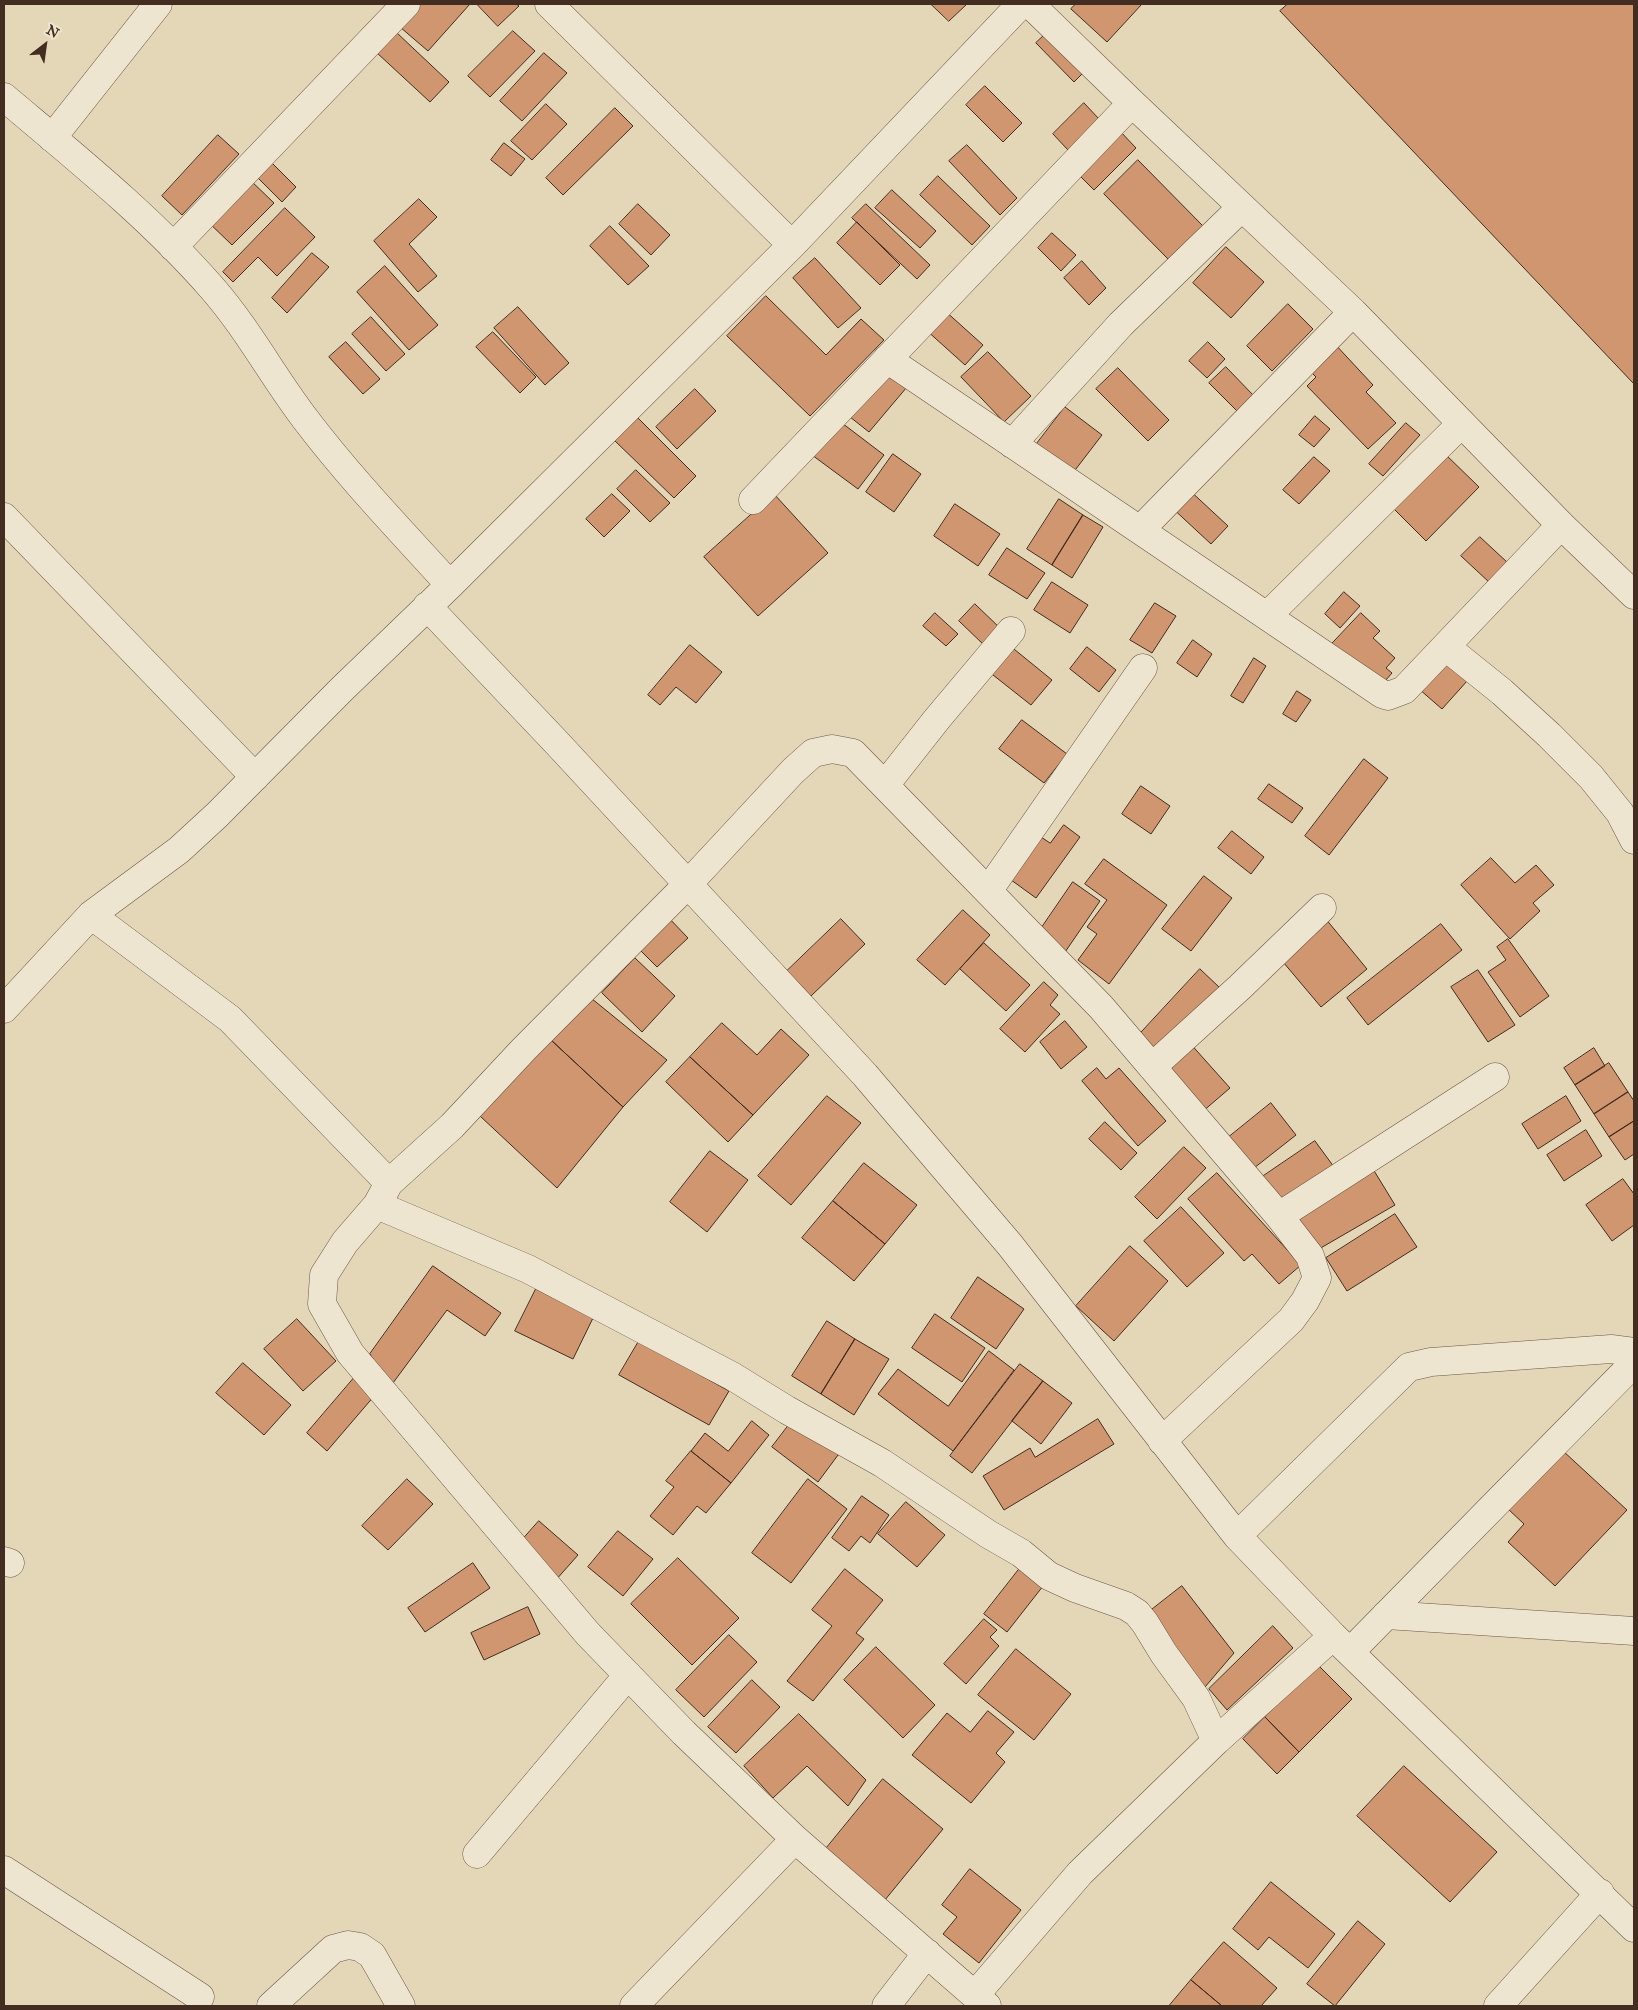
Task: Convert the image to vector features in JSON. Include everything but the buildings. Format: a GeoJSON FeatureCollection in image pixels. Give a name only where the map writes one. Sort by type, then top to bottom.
{"type":"FeatureCollection","features":[{"type":"Feature","properties":{"kind":"street"},"geometry":{"type":"LineString","coordinates":[[52,138],[158,4]]}},
{"type":"Feature","properties":{"kind":"street"},"geometry":{"type":"LineString","coordinates":[[173,247],[406,4]]}},
{"type":"Feature","properties":{"kind":"street"},"geometry":{"type":"LineString","coordinates":[[549,4],[792,245]]}},
{"type":"Feature","properties":{"kind":"street"},"geometry":{"type":"LineString","coordinates":[[4,1009],[91,915],[179,850],[450,585],[792,245],[1021,4]]}},
{"type":"Feature","properties":{"kind":"street"},"geometry":{"type":"LineString","coordinates":[[1030,4],[1353,312],[1561,525],[1634,595]]}},
{"type":"Feature","properties":{"kind":"street"},"geometry":{"type":"LineString","coordinates":[[4,96],[121,198],[211,286],[235,315],[306,421],[450,585]]}},
{"type":"Feature","properties":{"kind":"street"},"geometry":{"type":"LineString","coordinates":[[753,500],[1132,103]]}},
{"type":"Feature","properties":{"kind":"street"},"geometry":{"type":"LineString","coordinates":[[1012,444],[1121,324],[1242,207]]}},
{"type":"Feature","properties":{"kind":"street"},"geometry":{"type":"LineString","coordinates":[[1140,530],[1353,312]]}},
{"type":"Feature","properties":{"kind":"street"},"geometry":{"type":"LineString","coordinates":[[887,359],[1382,694],[1388,696],[1404,690],[1561,525]]}},
{"type":"Feature","properties":{"kind":"street"},"geometry":{"type":"LineString","coordinates":[[1267,616],[1461,424]]}},
{"type":"Feature","properties":{"kind":"street"},"geometry":{"type":"LineString","coordinates":[[4,516],[255,777]]}},
{"type":"Feature","properties":{"kind":"street"},"geometry":{"type":"LineString","coordinates":[[427,606],[557,742],[687,885],[865,1075],[1010,1245],[1238,1536],[1342,1644],[1634,1928]]}},
{"type":"Feature","properties":{"kind":"street"},"geometry":{"type":"LineString","coordinates":[[885,785],[1010,631]]}},
{"type":"Feature","properties":{"kind":"street"},"geometry":{"type":"LineString","coordinates":[[1446,647],[1502,692],[1563,749],[1591,778],[1620,813],[1634,840]]}},
{"type":"Feature","properties":{"kind":"street"},"geometry":{"type":"LineString","coordinates":[[988,891],[1143,668]]}},
{"type":"Feature","properties":{"kind":"street"},"geometry":{"type":"LineString","coordinates":[[1162,1441],[1291,1320],[1305,1301],[1317,1278],[1310,1256],[1101,1007],[853,753],[832,749],[813,753],[793,771],[687,885],[383,1194],[345,1242],[324,1275],[322,1304],[350,1353],[582,1626],[684,1733],[795,1839],[981,2001],[1080,1873],[1216,1741],[1342,1644],[1386,1615],[1634,1363]]}},
{"type":"Feature","properties":{"kind":"street"},"geometry":{"type":"LineString","coordinates":[[1152,1067],[1240,987],[1322,908]]}},
{"type":"Feature","properties":{"kind":"street"},"geometry":{"type":"LineString","coordinates":[[91,915],[230,1019],[383,1194],[732,1376],[787,1410],[882,1463],[988,1534],[1021,1553],[1050,1576],[1075,1588],[1126,1606],[1137,1613],[1196,1698],[1216,1741]]}},
{"type":"Feature","properties":{"kind":"street"},"geometry":{"type":"LineString","coordinates":[[1278,1216],[1495,1078]]}},
{"type":"Feature","properties":{"kind":"street"},"geometry":{"type":"LineString","coordinates":[[1238,1536],[1408,1367],[1431,1362],[1601,1350],[1634,1352]]}},
{"type":"Feature","properties":{"kind":"street"},"geometry":{"type":"LineString","coordinates":[[1386,1615],[1632,1628]]}},
{"type":"Feature","properties":{"kind":"street"},"geometry":{"type":"LineString","coordinates":[[478,1854],[628,1675]]}},
{"type":"Feature","properties":{"kind":"street"},"geometry":{"type":"LineString","coordinates":[[634,2006],[795,1839]]}},
{"type":"Feature","properties":{"kind":"street"},"geometry":{"type":"LineString","coordinates":[[4,1870],[200,1997]]}},
{"type":"Feature","properties":{"kind":"street"},"geometry":{"type":"LineString","coordinates":[[1498,2006],[1600,1894]]}},
{"type":"Feature","properties":{"kind":"street"},"geometry":{"type":"LineString","coordinates":[[271,2006],[333,1949],[348,1946],[360,1947],[372,1955],[400,2006]]}},
{"type":"Feature","properties":{"kind":"street"},"geometry":{"type":"LineString","coordinates":[[886,2006],[926,1953]]}}]}
